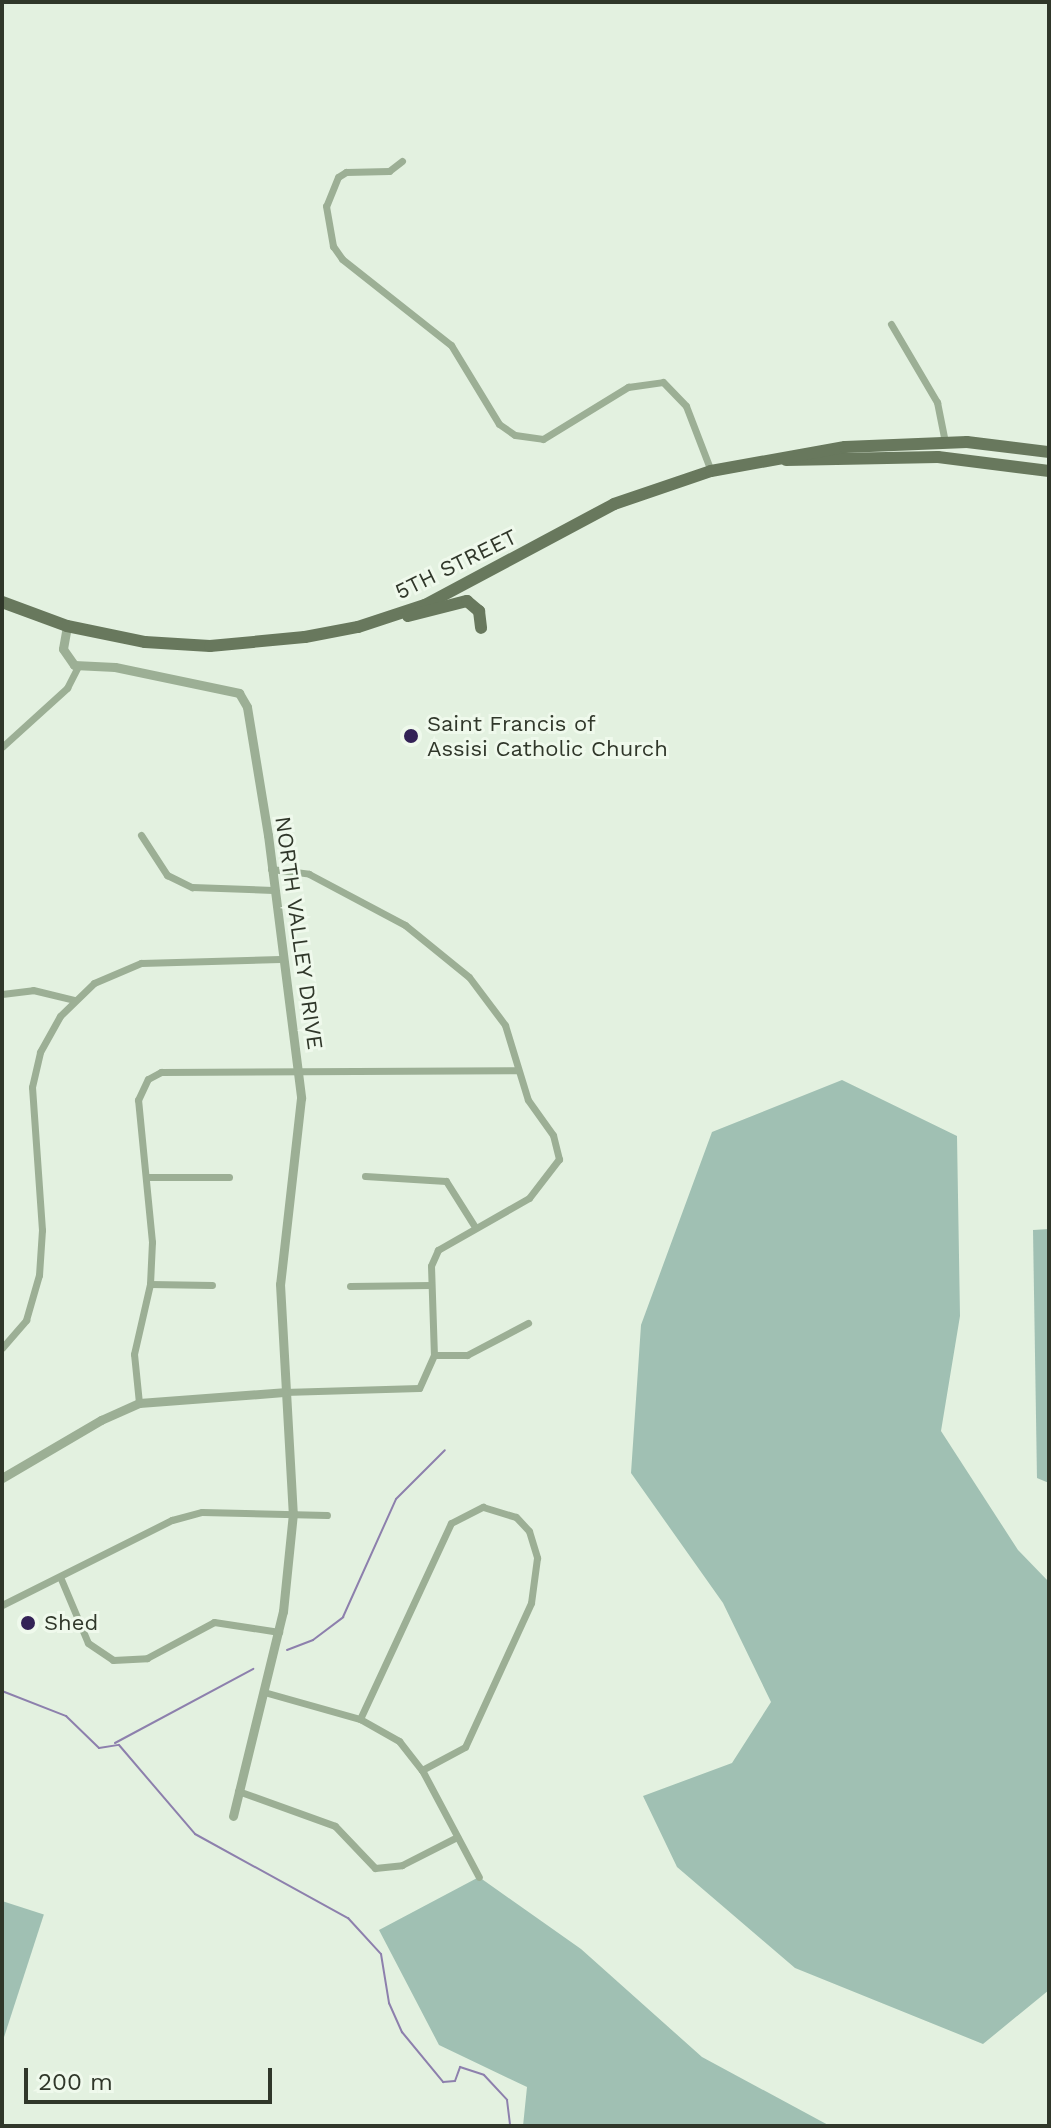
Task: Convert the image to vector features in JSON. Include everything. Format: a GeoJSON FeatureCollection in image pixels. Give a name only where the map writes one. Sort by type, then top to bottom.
{"type":"FeatureCollection","features":[{"type":"Feature","properties":{"kind":"main road","name":"5TH STREET"},"geometry":{"type":"LineString","coordinates":[[2,602],[67,626],[145,642],[210,646],[305,637],[393,617],[469,584],[614,504],[711,471],[811,450],[945,442],[1049,454]]}},
{"type":"Feature","properties":{"kind":"main road"},"geometry":{"type":"LineString","coordinates":[[833,459],[874,451],[936,448],[945,442]]}},
{"type":"Feature","properties":{"kind":"main road"},"geometry":{"type":"LineString","coordinates":[[951,458],[971,450],[1049,454]]}},
{"type":"Feature","properties":{"kind":"main road","name":"5TH STREET"},"geometry":{"type":"LineString","coordinates":[[775,459],[951,458],[1049,471]]}},
{"type":"Feature","properties":{"kind":"main road"},"geometry":{"type":"LineString","coordinates":[[393,617],[427,614],[467,601],[479,611],[481,628]]}},
{"type":"Feature","properties":{"kind":"street"},"geometry":{"type":"LineString","coordinates":[[402,161],[389,171],[346,172],[338,177],[326,206],[333,246],[342,259],[451,345],[499,424],[515,435],[543,439],[628,387],[663,382],[686,406],[711,471]]}},
{"type":"Feature","properties":{"kind":"street"},"geometry":{"type":"LineString","coordinates":[[891,324],[937,402],[945,442]]}},
{"type":"Feature","properties":{"kind":"street"},"geometry":{"type":"LineString","coordinates":[[2,747],[61,694],[78,666],[64,652],[67,626]]}},
{"type":"Feature","properties":{"kind":"street","name":"NORTH VALLEY DRIVE"},"geometry":{"type":"LineString","coordinates":[[78,666],[115,667],[239,693],[247,707],[271,869],[280,959],[299,1071],[299,1145],[281,1264],[284,1392],[293,1513],[279,1632],[233,1816]]}},
{"type":"Feature","properties":{"kind":"street"},"geometry":{"type":"LineString","coordinates":[[141,835],[167,875],[192,887],[273,890]]}},
{"type":"Feature","properties":{"kind":"street"},"geometry":{"type":"LineString","coordinates":[[2,1478],[101,1420],[139,1403],[284,1392],[404,1392],[426,1382],[434,1355],[431,1285],[438,1250],[529,1198],[559,1159],[553,1135],[528,1100],[516,1070],[509,1034],[492,1004],[434,944],[309,874],[271,869]]}},
{"type":"Feature","properties":{"kind":"street"},"geometry":{"type":"LineString","coordinates":[[2,1348],[26,1320],[41,1263],[32,1125],[35,1071],[48,1034],[74,1000],[100,979],[141,963],[280,959]]}},
{"type":"Feature","properties":{"kind":"street"},"geometry":{"type":"LineString","coordinates":[[2,994],[33,990],[74,1000]]}},
{"type":"Feature","properties":{"kind":"street"},"geometry":{"type":"LineString","coordinates":[[139,1403],[134,1354],[150,1284],[148,1177],[138,1100],[148,1079],[161,1072],[516,1070]]}},
{"type":"Feature","properties":{"kind":"street"},"geometry":{"type":"LineString","coordinates":[[365,1176],[446,1181],[475,1227]]}},
{"type":"Feature","properties":{"kind":"street"},"geometry":{"type":"LineString","coordinates":[[148,1177],[229,1177]]}},
{"type":"Feature","properties":{"kind":"street"},"geometry":{"type":"LineString","coordinates":[[150,1284],[212,1285]]}},
{"type":"Feature","properties":{"kind":"street"},"geometry":{"type":"LineString","coordinates":[[350,1286],[431,1285]]}},
{"type":"Feature","properties":{"kind":"street"},"geometry":{"type":"LineString","coordinates":[[434,1355],[467,1355],[528,1323]]}},
{"type":"Feature","properties":{"kind":"street"},"geometry":{"type":"LineString","coordinates":[[360,1719],[451,1523],[483,1507],[516,1517],[529,1531],[537,1558],[531,1603],[465,1747],[422,1770]]}},
{"type":"Feature","properties":{"kind":"street"},"geometry":{"type":"LineString","coordinates":[[2,1605],[61,1579],[172,1520],[202,1512],[327,1515]]}},
{"type":"Feature","properties":{"kind":"street"},"geometry":{"type":"LineString","coordinates":[[61,1579],[88,1643],[113,1660],[147,1658],[214,1622],[279,1632]]}},
{"type":"Feature","properties":{"kind":"street"},"geometry":{"type":"LineString","coordinates":[[264,1692],[360,1719],[399,1741],[422,1770],[479,1877]]}},
{"type":"Feature","properties":{"kind":"street"},"geometry":{"type":"LineString","coordinates":[[238,1791],[335,1826],[375,1868],[402,1865],[457,1837]]}},
{"type":"Feature","properties":{"kind":"green space"},"geometry":{"type":"Polygon","coordinates":[[[842,1080],[957,1136],[960,1316],[941,1431],[1018,1550],[1049,1582],[1049,1990],[983,2044],[795,1968],[677,1867],[643,1796],[732,1763],[771,1702],[723,1603],[631,1473],[641,1325],[712,1132],[842,1080]]]}},
{"type":"Feature","properties":{"kind":"green space"},"geometry":{"type":"Polygon","coordinates":[[[1049,1229],[1049,1483],[1037,1478],[1033,1230],[1049,1229]]]}},
{"type":"Feature","properties":{"kind":"green space"},"geometry":{"type":"Polygon","coordinates":[[[479,1877],[581,1949],[702,2057],[830,2126],[523,2126],[527,2087],[439,2045],[379,1930],[479,1877]]]}},
{"type":"Feature","properties":{"kind":"green space"},"geometry":{"type":"Polygon","coordinates":[[[2,1901],[44,1915],[2,2043],[2,1901]]]}},
{"type":"Feature","properties":{"kind":"waterway"},"geometry":{"type":"LineString","coordinates":[[287,1650],[313,1640],[343,1617],[396,1499],[445,1450]]}},
{"type":"Feature","properties":{"kind":"waterway"},"geometry":{"type":"LineString","coordinates":[[115,1743],[253,1669]]}},
{"type":"Feature","properties":{"kind":"waterway"},"geometry":{"type":"LineString","coordinates":[[2,1691],[66,1716],[99,1748],[119,1745],[195,1834],[348,1918],[381,1954],[389,2003],[402,2032],[443,2082],[455,2081],[460,2067],[484,2075],[507,2100],[510,2126]]}},
{"type":"Feature","properties":{"kind":"place","name":"Saint Francis of Assisi Catholic Church"},"geometry":{"type":"Point","coordinates":[411,736]}},
{"type":"Feature","properties":{"kind":"place","name":"Shed"},"geometry":{"type":"Point","coordinates":[28,1623]}}]}
